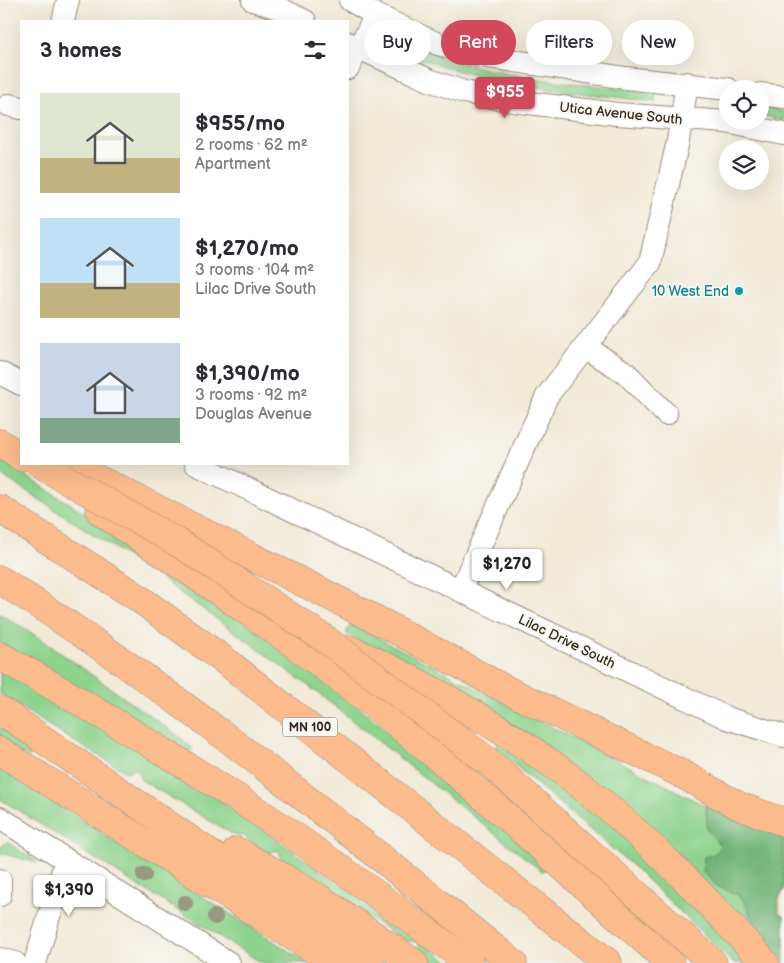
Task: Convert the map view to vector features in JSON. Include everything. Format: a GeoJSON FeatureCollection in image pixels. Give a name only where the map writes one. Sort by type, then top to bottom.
{"type":"FeatureCollection","features":[{"type":"Feature","properties":{"kind":"highway"},"geometry":{"type":"LineString","coordinates":[[0,431],[20,440]]}},
{"type":"Feature","properties":{"kind":"highway"},"geometry":{"type":"LineString","coordinates":[[0,441],[20,454]]}},
{"type":"Feature","properties":{"kind":"highway"},"geometry":{"type":"LineString","coordinates":[[33,465],[210,583],[327,669],[492,803],[670,963]]}},
{"type":"Feature","properties":{"kind":"highway"},"geometry":{"type":"LineString","coordinates":[[42,465],[177,542],[321,636],[490,762],[713,963]]}},
{"type":"Feature","properties":{"kind":"highway"},"geometry":{"type":"LineString","coordinates":[[70,465],[381,622],[501,687],[680,772],[739,806],[784,822]]}},
{"type":"Feature","properties":{"kind":"highway","name":"MN 100"},"geometry":{"type":"LineString","coordinates":[[0,509],[137,597],[228,662],[608,963]]}},
{"type":"Feature","properties":{"kind":"highway"},"geometry":{"type":"LineString","coordinates":[[0,580],[120,658],[202,719],[513,963]]}},
{"type":"Feature","properties":{"kind":"highway"},"geometry":{"type":"LineString","coordinates":[[210,583],[403,675],[481,717],[527,747],[582,787],[628,826],[678,873],[765,963]]}},
{"type":"Feature","properties":{"kind":"highway"},"geometry":{"type":"LineString","coordinates":[[0,656],[107,718],[262,814],[332,862],[470,963]]}},
{"type":"Feature","properties":{"kind":"highway"},"geometry":{"type":"LineString","coordinates":[[0,710],[370,963]]}},
{"type":"Feature","properties":{"kind":"highway"},"geometry":{"type":"LineString","coordinates":[[53,746],[171,809],[253,861],[319,898],[414,963]]}},
{"type":"Feature","properties":{"kind":"highway"},"geometry":{"type":"LineString","coordinates":[[0,751],[334,963]]}},
{"type":"Feature","properties":{"kind":"highway"},"geometry":{"type":"LineString","coordinates":[[680,772],[784,806]]}},
{"type":"Feature","properties":{"kind":"street"},"geometry":{"type":"LineString","coordinates":[[64,20],[68,0]]}},
{"type":"Feature","properties":{"kind":"street"},"geometry":{"type":"LineString","coordinates":[[254,0],[281,9],[303,20]]}},
{"type":"Feature","properties":{"kind":"street"},"geometry":{"type":"LineString","coordinates":[[350,0],[376,15],[438,44],[475,56],[626,78],[719,88]]}},
{"type":"Feature","properties":{"kind":"street"},"geometry":{"type":"LineString","coordinates":[[349,64],[353,46],[376,15]]}},
{"type":"Feature","properties":{"kind":"street","name":"Utica Avenue South"},"geometry":{"type":"LineString","coordinates":[[353,46],[429,80],[464,92],[513,101],[682,120],[726,122],[784,134]]}},
{"type":"Feature","properties":{"kind":"street"},"geometry":{"type":"LineString","coordinates":[[461,589],[547,396],[650,262],[682,120],[687,83]]}},
{"type":"Feature","properties":{"kind":"street"},"geometry":{"type":"LineString","coordinates":[[769,96],[784,98]]}},
{"type":"Feature","properties":{"kind":"street"},"geometry":{"type":"LineString","coordinates":[[585,347],[626,373],[666,414]]}},
{"type":"Feature","properties":{"kind":"street"},"geometry":{"type":"LineString","coordinates":[[0,373],[20,383]]}},
{"type":"Feature","properties":{"kind":"street","name":"Lilac Drive South"},"geometry":{"type":"LineString","coordinates":[[201,465],[220,469],[727,718],[784,736]]}},
{"type":"Feature","properties":{"kind":"street"},"geometry":{"type":"LineString","coordinates":[[0,818],[229,963]]}},
{"type":"Feature","properties":{"kind":"street"},"geometry":{"type":"LineString","coordinates":[[35,963],[66,860]]}},
{"type":"Feature","properties":{"kind":"street"},"geometry":{"type":"LineString","coordinates":[[0,880],[0,895]]}},
{"type":"Feature","properties":{"kind":"street"},"geometry":{"type":"LineString","coordinates":[[0,959],[14,963]]}},
{"type":"Feature","properties":{"kind":"green space"},"geometry":{"type":"Polygon","coordinates":[[[431,52],[441,56],[441,65],[431,61],[431,52]]]}},
{"type":"Feature","properties":{"kind":"green space"},"geometry":{"type":"Polygon","coordinates":[[[441,65],[470,65],[556,81],[656,92],[655,102],[554,90],[456,70],[441,65]]]}},
{"type":"Feature","properties":{"kind":"green space"},"geometry":{"type":"Polygon","coordinates":[[[769,108],[784,112],[784,121],[769,117],[769,108]]]}},
{"type":"Feature","properties":{"kind":"green space"},"geometry":{"type":"Polygon","coordinates":[[[0,460],[104,525],[323,677],[548,865],[543,872],[314,690],[257,648],[153,573],[0,474],[0,460]]]}},
{"type":"Feature","properties":{"kind":"green space"},"geometry":{"type":"Polygon","coordinates":[[[0,614],[38,637],[177,735],[193,749],[188,756],[0,643],[0,614]]]}},
{"type":"Feature","properties":{"kind":"green space"},"geometry":{"type":"Polygon","coordinates":[[[351,624],[706,806],[707,829],[721,846],[716,854],[717,886],[741,896],[755,923],[753,934],[719,900],[389,657],[346,633],[351,624]]]}},
{"type":"Feature","properties":{"kind":"green space"},"geometry":{"type":"Polygon","coordinates":[[[0,667],[192,780],[451,963],[434,963],[421,951],[418,942],[406,941],[282,863],[279,850],[267,853],[251,844],[245,836],[234,835],[141,780],[137,768],[126,772],[0,694],[0,667]]]}},
{"type":"Feature","properties":{"kind":"green space"},"geometry":{"type":"Polygon","coordinates":[[[0,727],[34,751],[29,758],[0,740],[0,727]]]}},
{"type":"Feature","properties":{"kind":"green space"},"geometry":{"type":"Polygon","coordinates":[[[501,740],[611,822],[751,963],[733,963],[636,869],[495,748],[501,740]]]}},
{"type":"Feature","properties":{"kind":"green space"},"geometry":{"type":"Polygon","coordinates":[[[0,769],[308,963],[262,963],[0,799],[0,769]]]}},
{"type":"Feature","properties":{"kind":"green space"},"geometry":{"type":"Polygon","coordinates":[[[706,806],[784,838],[784,890],[779,899],[779,914],[784,916],[784,963],[753,934],[755,923],[741,896],[717,886],[703,871],[704,857],[715,854],[721,846],[707,829],[706,806]]]}},
{"type":"Feature","properties":{"kind":"green space"},"geometry":{"type":"Polygon","coordinates":[[[7,842],[38,863],[0,853],[0,848],[7,842]]]}},
{"type":"Feature","properties":{"kind":"place","name":"10 West End"},"geometry":{"type":"Point","coordinates":[739,291]}}]}
